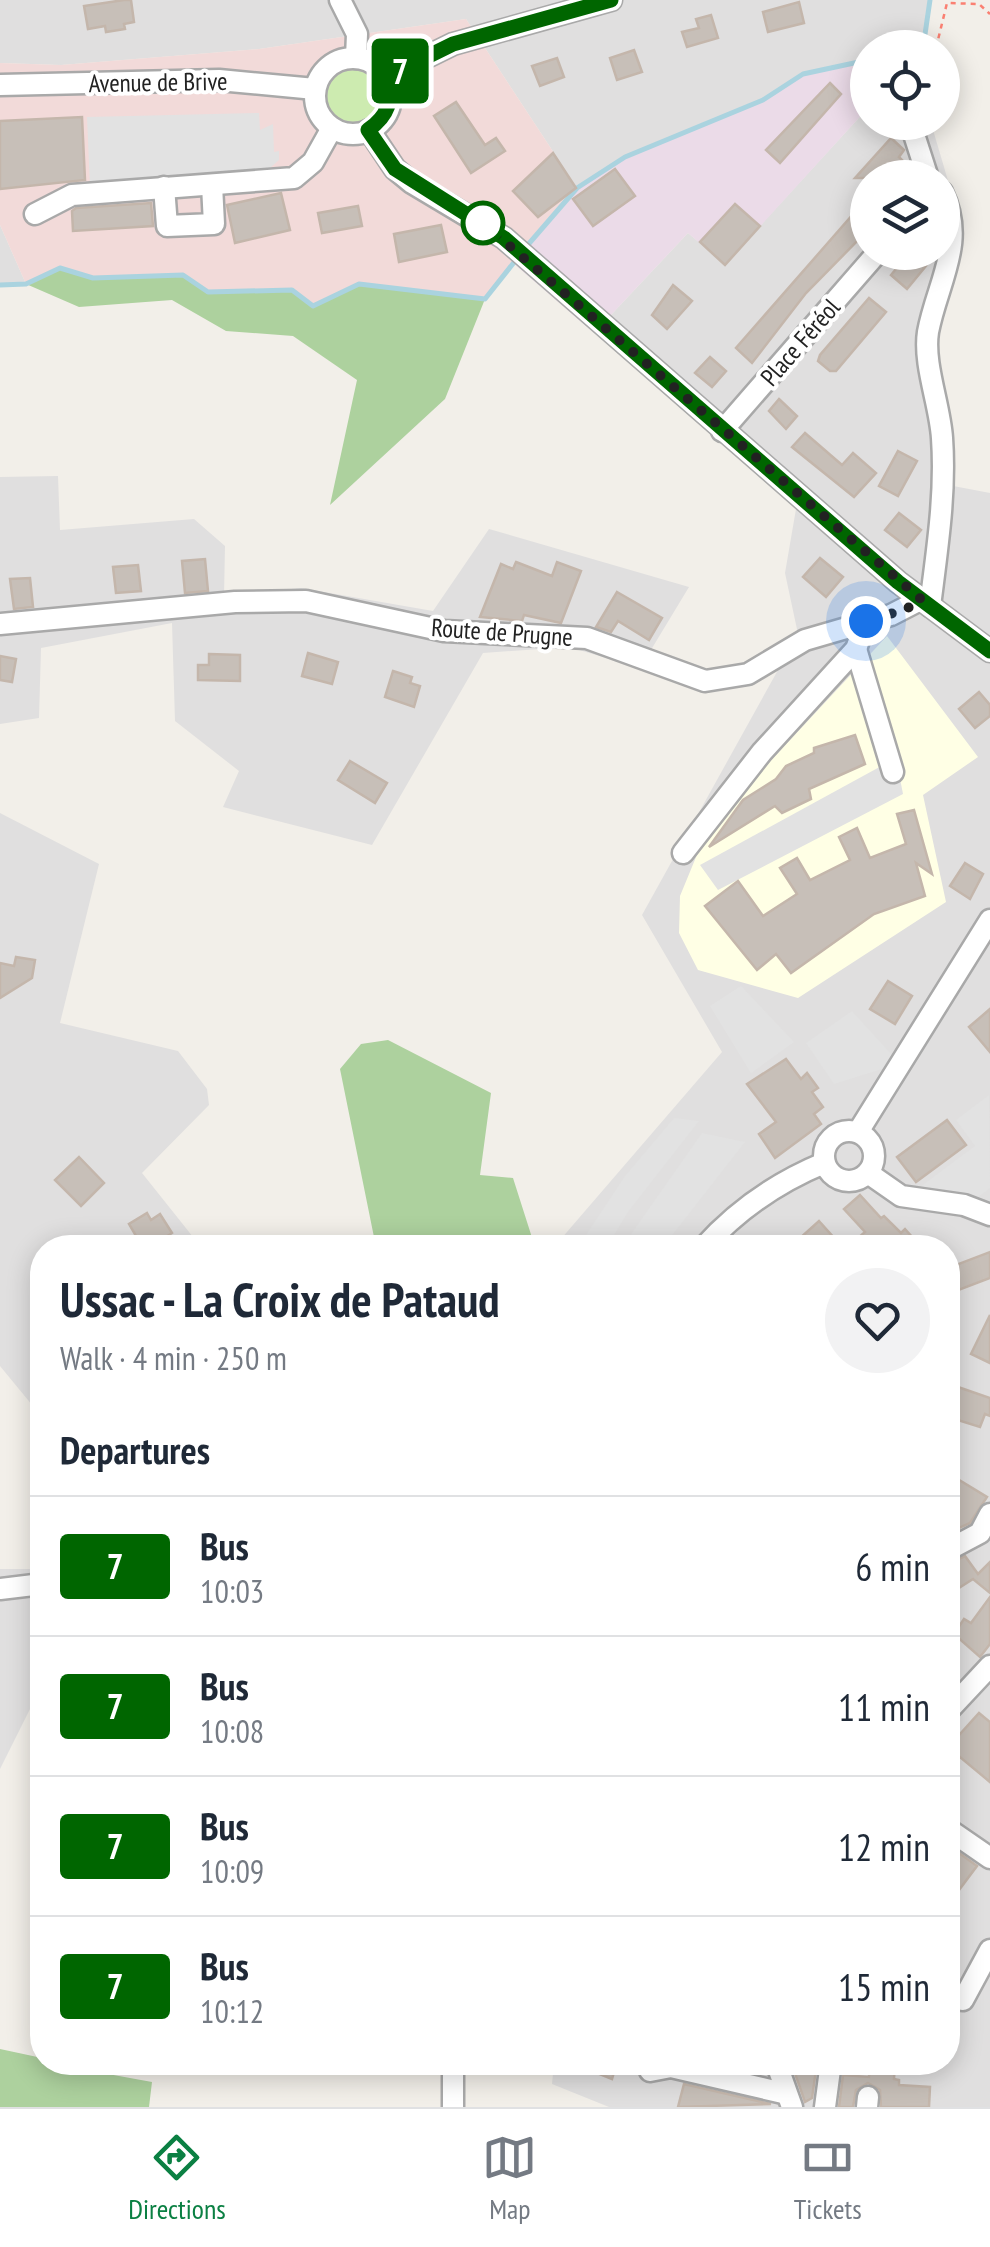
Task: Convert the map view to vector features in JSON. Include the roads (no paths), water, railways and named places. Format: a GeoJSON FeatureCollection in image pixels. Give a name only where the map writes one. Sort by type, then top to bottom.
{"type":"FeatureCollection","features":[{"type":"Feature","properties":{"kind":"street"},"geometry":{"type":"LineString","coordinates":[[340,0],[357,34],[356,58]]}},
{"type":"Feature","properties":{"kind":"street"},"geometry":{"type":"LineString","coordinates":[[386,77],[453,44],[610,0]]}},
{"type":"Feature","properties":{"kind":"street"},"geometry":{"type":"LineString","coordinates":[[356,58],[368,61],[386,77],[390,102],[386,113],[368,130],[346,133],[332,128],[315,104],[315,89],[330,66],[356,58]]}},
{"type":"Feature","properties":{"kind":"street","name":"Avenue de Brive"},"geometry":{"type":"LineString","coordinates":[[0,85],[219,80],[315,89]]}},
{"type":"Feature","properties":{"kind":"street"},"geometry":{"type":"LineString","coordinates":[[35,214],[72,195],[294,178],[313,162],[332,128]]}},
{"type":"Feature","properties":{"kind":"street"},"geometry":{"type":"LineString","coordinates":[[368,130],[395,169],[412,183],[488,226],[722,431],[990,651]]}},
{"type":"Feature","properties":{"kind":"street"},"geometry":{"type":"LineString","coordinates":[[164,187],[167,226],[214,224],[212,185]]}},
{"type":"Feature","properties":{"kind":"street","name":"Place Féréol"},"geometry":{"type":"LineString","coordinates":[[722,431],[862,270]]}},
{"type":"Feature","properties":{"kind":"street"},"geometry":{"type":"LineString","coordinates":[[926,602],[940,529],[942,438],[928,334],[949,270]]}},
{"type":"Feature","properties":{"kind":"street","name":"Route de Prugne"},"geometry":{"type":"LineString","coordinates":[[0,624],[234,602],[306,601],[444,632],[587,638],[705,681],[748,674],[805,640],[926,602]]}},
{"type":"Feature","properties":{"kind":"street"},"geometry":{"type":"LineString","coordinates":[[682,852],[762,752],[856,648],[866,621]]}},
{"type":"Feature","properties":{"kind":"street"},"geometry":{"type":"LineString","coordinates":[[856,648],[893,772]]}},
{"type":"Feature","properties":{"kind":"street"},"geometry":{"type":"LineString","coordinates":[[858,1132],[990,920]]}},
{"type":"Feature","properties":{"kind":"street"},"geometry":{"type":"LineString","coordinates":[[858,1132],[874,1150],[868,1172],[855,1181],[840,1180],[824,1163],[825,1148],[834,1135],[858,1132]]}},
{"type":"Feature","properties":{"kind":"street"},"geometry":{"type":"LineString","coordinates":[[723,1235],[790,1177],[824,1163]]}},
{"type":"Feature","properties":{"kind":"street"},"geometry":{"type":"LineString","coordinates":[[868,1172],[901,1196],[964,1206],[990,1215]]}},
{"type":"Feature","properties":{"kind":"street"},"geometry":{"type":"LineString","coordinates":[[960,1544],[980,1533],[990,1514]]}},
{"type":"Feature","properties":{"kind":"street"},"geometry":{"type":"LineString","coordinates":[[0,1588],[30,1585]]}},
{"type":"Feature","properties":{"kind":"street"},"geometry":{"type":"LineString","coordinates":[[960,1697],[990,1666]]}},
{"type":"Feature","properties":{"kind":"street"},"geometry":{"type":"LineString","coordinates":[[960,1837],[990,1858]]}},
{"type":"Feature","properties":{"kind":"street"},"geometry":{"type":"LineString","coordinates":[[963,2000],[990,1950]]}},
{"type":"Feature","properties":{"kind":"street"},"geometry":{"type":"LineString","coordinates":[[453,2075],[453,2107]]}},
{"type":"Feature","properties":{"kind":"street"},"geometry":{"type":"LineString","coordinates":[[700,2075],[788,2100]]}},
{"type":"Feature","properties":{"kind":"street"},"geometry":{"type":"LineString","coordinates":[[780,2075],[788,2100]]}},
{"type":"Feature","properties":{"kind":"street"},"geometry":{"type":"LineString","coordinates":[[824,2107],[829,2075]]}},
{"type":"Feature","properties":{"kind":"waterway"},"geometry":{"type":"LineString","coordinates":[[926,30],[930,0]]}},
{"type":"Feature","properties":{"kind":"waterway"},"geometry":{"type":"LineString","coordinates":[[526,247],[577,188],[625,157],[763,100],[803,74],[850,64]]}},
{"type":"Feature","properties":{"kind":"waterway"},"geometry":{"type":"LineString","coordinates":[[0,285],[26,284],[60,268],[93,278],[183,275],[208,292],[292,290],[313,306],[359,284],[485,299],[519,256]]}}]}
